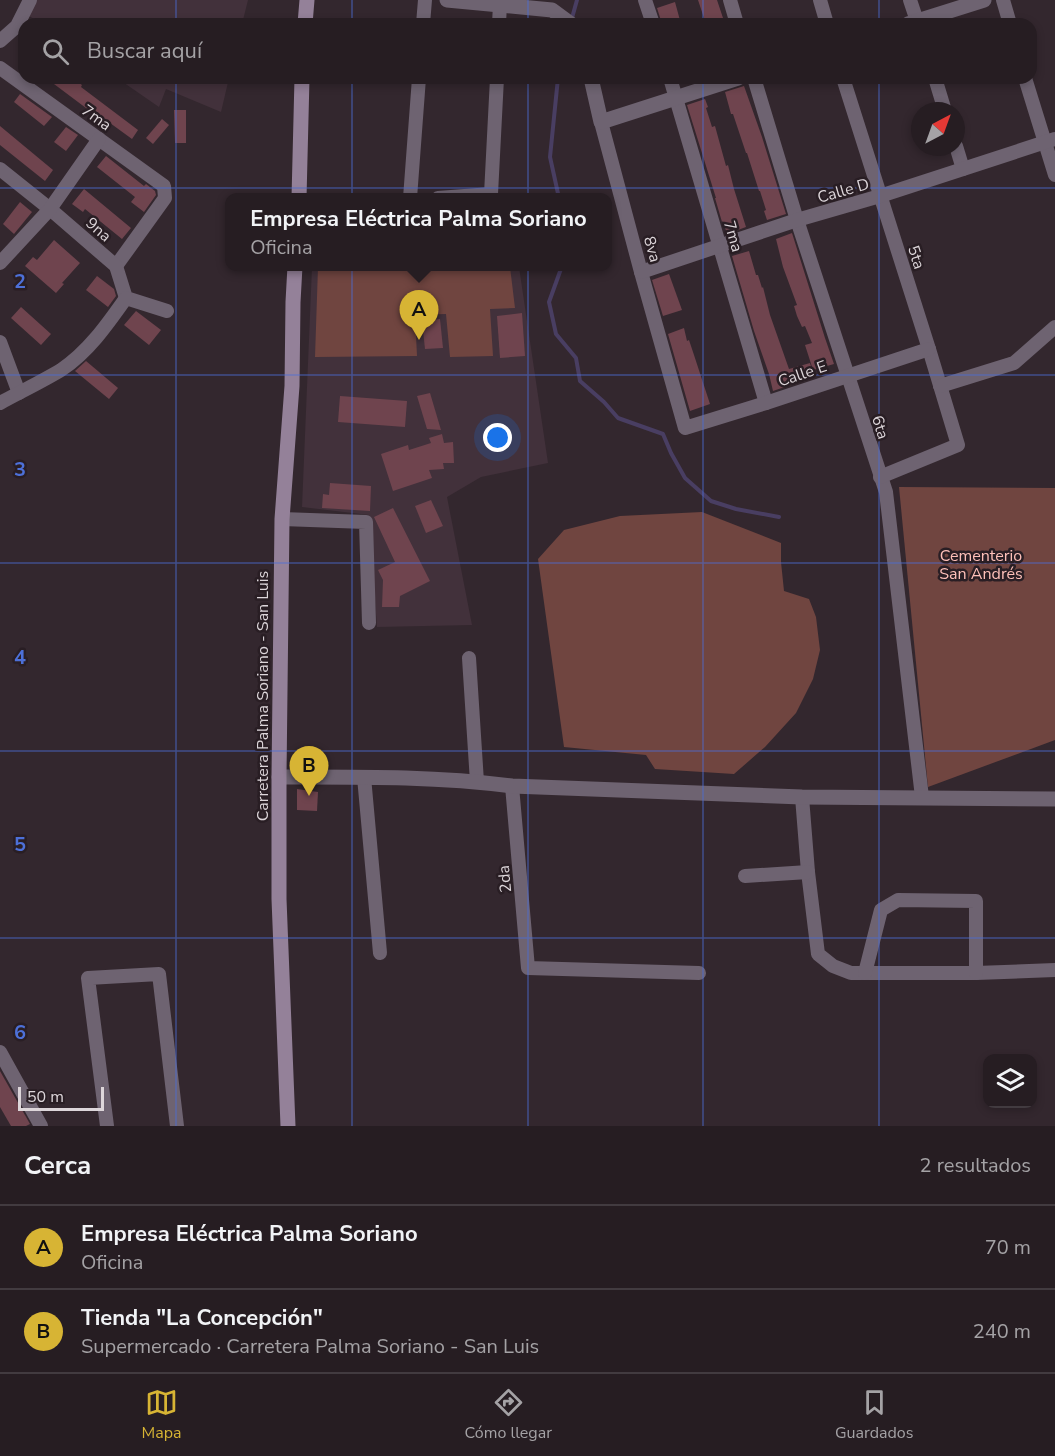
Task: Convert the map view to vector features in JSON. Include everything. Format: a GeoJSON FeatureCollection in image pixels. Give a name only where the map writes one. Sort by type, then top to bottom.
{"type":"FeatureCollection","features":[{"type":"Feature","properties":{"kind":"main road"},"geometry":{"type":"LineString","coordinates":[[306,18],[307,0]]}},
{"type":"Feature","properties":{"kind":"main road"},"geometry":{"type":"LineString","coordinates":[[299,193],[302,84]]}},
{"type":"Feature","properties":{"kind":"main road","name":"Carretera Palma Soriano - San Luis"},"geometry":{"type":"LineString","coordinates":[[288,1126],[279,899],[279,777],[282,519],[292,386],[292,302],[295,271]]}},
{"type":"Feature","properties":{"kind":"street"},"geometry":{"type":"LineString","coordinates":[[21,18],[30,0]]}},
{"type":"Feature","properties":{"kind":"street"},"geometry":{"type":"LineString","coordinates":[[424,18],[425,0]]}},
{"type":"Feature","properties":{"kind":"street"},"geometry":{"type":"LineString","coordinates":[[447,0],[538,4],[563,18]]}},
{"type":"Feature","properties":{"kind":"street"},"geometry":{"type":"LineString","coordinates":[[645,0],[651,18]]}},
{"type":"Feature","properties":{"kind":"street"},"geometry":{"type":"LineString","coordinates":[[730,0],[735,18]]}},
{"type":"Feature","properties":{"kind":"street"},"geometry":{"type":"LineString","coordinates":[[820,0],[825,18]]}},
{"type":"Feature","properties":{"kind":"street"},"geometry":{"type":"LineString","coordinates":[[910,0],[913,18]]}},
{"type":"Feature","properties":{"kind":"street"},"geometry":{"type":"LineString","coordinates":[[929,18],[984,0]]}},
{"type":"Feature","properties":{"kind":"street"},"geometry":{"type":"LineString","coordinates":[[1003,0],[1008,18]]}},
{"type":"Feature","properties":{"kind":"street"},"geometry":{"type":"LineString","coordinates":[[500,4],[500,18]]}},
{"type":"Feature","properties":{"kind":"street"},"geometry":{"type":"LineString","coordinates":[[0,41],[18,24]]}},
{"type":"Feature","properties":{"kind":"street","name":"7ma"},"geometry":{"type":"LineString","coordinates":[[0,68],[18,81]]}},
{"type":"Feature","properties":{"kind":"street","name":"7ma"},"geometry":{"type":"LineString","coordinates":[[22,84],[164,186],[165,198],[116,266]]}},
{"type":"Feature","properties":{"kind":"street"},"geometry":{"type":"LineString","coordinates":[[410,193],[419,84]]}},
{"type":"Feature","properties":{"kind":"street"},"geometry":{"type":"LineString","coordinates":[[491,193],[497,84]]}},
{"type":"Feature","properties":{"kind":"street","name":"8va"},"geometry":{"type":"LineString","coordinates":[[592,84],[641,272],[685,428]]}},
{"type":"Feature","properties":{"kind":"street","name":"7ma"},"geometry":{"type":"LineString","coordinates":[[672,84],[766,403]]}},
{"type":"Feature","properties":{"kind":"street"},"geometry":{"type":"LineString","coordinates":[[601,122],[720,84]]}},
{"type":"Feature","properties":{"kind":"street","name":"6ta"},"geometry":{"type":"LineString","coordinates":[[756,84],[797,220],[886,492],[922,797]]}},
{"type":"Feature","properties":{"kind":"street","name":"5ta"},"geometry":{"type":"LineString","coordinates":[[845,84],[958,445],[880,477]]}},
{"type":"Feature","properties":{"kind":"street"},"geometry":{"type":"LineString","coordinates":[[937,84],[942,102]]}},
{"type":"Feature","properties":{"kind":"street"},"geometry":{"type":"LineString","coordinates":[[1027,84],[1050,141],[1055,175]]}},
{"type":"Feature","properties":{"kind":"street"},"geometry":{"type":"LineString","coordinates":[[0,263],[50,209],[99,139]]}},
{"type":"Feature","properties":{"kind":"street","name":"Calle D"},"geometry":{"type":"LineString","coordinates":[[641,272],[797,220],[880,196],[1050,141]]}},
{"type":"Feature","properties":{"kind":"street"},"geometry":{"type":"LineString","coordinates":[[959,156],[963,169]]}},
{"type":"Feature","properties":{"kind":"street","name":"9na"},"geometry":{"type":"LineString","coordinates":[[0,169],[116,266],[126,298]]}},
{"type":"Feature","properties":{"kind":"street"},"geometry":{"type":"LineString","coordinates":[[0,403],[62,369],[105,328],[126,298],[167,311]]}},
{"type":"Feature","properties":{"kind":"street"},"geometry":{"type":"LineString","coordinates":[[940,386],[1014,363],[1055,327]]}},
{"type":"Feature","properties":{"kind":"street"},"geometry":{"type":"LineString","coordinates":[[0,342],[19,393]]}},
{"type":"Feature","properties":{"kind":"street","name":"Calle E"},"geometry":{"type":"LineString","coordinates":[[685,428],[929,349]]}},
{"type":"Feature","properties":{"kind":"street"},"geometry":{"type":"LineString","coordinates":[[282,519],[366,522],[369,623]]}},
{"type":"Feature","properties":{"kind":"street"},"geometry":{"type":"LineString","coordinates":[[469,658],[477,782]]}},
{"type":"Feature","properties":{"kind":"street"},"geometry":{"type":"LineString","coordinates":[[279,777],[363,777],[477,782],[512,786],[802,797],[1055,799]]}},
{"type":"Feature","properties":{"kind":"street"},"geometry":{"type":"LineString","coordinates":[[363,777],[380,953]]}},
{"type":"Feature","properties":{"kind":"street","name":"2da"},"geometry":{"type":"LineString","coordinates":[[512,786],[528,968],[699,972]]}},
{"type":"Feature","properties":{"kind":"street"},"geometry":{"type":"LineString","coordinates":[[802,797],[818,954],[832,966],[850,973],[976,973],[1055,970]]}},
{"type":"Feature","properties":{"kind":"street"},"geometry":{"type":"LineString","coordinates":[[745,876],[808,872]]}},
{"type":"Feature","properties":{"kind":"street"},"geometry":{"type":"LineString","coordinates":[[865,973],[881,910],[898,900],[976,901],[976,973]]}},
{"type":"Feature","properties":{"kind":"street"},"geometry":{"type":"LineString","coordinates":[[107,1126],[88,978],[159,974],[177,1126]]}},
{"type":"Feature","properties":{"kind":"street"},"geometry":{"type":"LineString","coordinates":[[0,1052],[41,1126]]}},
{"type":"Feature","properties":{"kind":"shaded area"},"geometry":{"type":"Polygon","coordinates":[[[37,0],[248,0],[244,18],[32,18],[28,15],[37,0]]]}},
{"type":"Feature","properties":{"kind":"shaded area"},"geometry":{"type":"Polygon","coordinates":[[[126,84],[228,84],[221,112],[166,89],[159,107],[126,84]]]}},
{"type":"Feature","properties":{"kind":"shaded area"},"geometry":{"type":"Polygon","coordinates":[[[312,271],[520,271],[548,463],[481,477],[447,497],[472,625],[377,627],[369,515],[302,507],[312,271]]]}},
{"type":"Feature","properties":{"kind":"green space"},"geometry":{"type":"Polygon","coordinates":[[[318,271],[510,271],[515,308],[490,309],[493,356],[450,357],[446,314],[415,315],[417,356],[315,357],[318,271]]]}},
{"type":"Feature","properties":{"kind":"green space","name":"Cementerio San Andrés"},"geometry":{"type":"Polygon","coordinates":[[[899,487],[1055,488],[1055,740],[928,787],[899,487]]]}},
{"type":"Feature","properties":{"kind":"green space"},"geometry":{"type":"Polygon","coordinates":[[[702,512],[781,543],[784,591],[809,599],[816,617],[820,650],[813,679],[796,713],[765,747],[734,774],[655,769],[646,755],[564,747],[538,559],[564,530],[620,516],[702,512]]]}},
{"type":"Feature","properties":{"kind":"building"},"geometry":{"type":"Polygon","coordinates":[[[698,0],[717,0],[723,18],[704,18],[698,0]]]}},
{"type":"Feature","properties":{"kind":"building"},"geometry":{"type":"Polygon","coordinates":[[[675,2],[679,18],[660,18],[657,8],[675,2]]]}},
{"type":"Feature","properties":{"kind":"building"},"geometry":{"type":"Polygon","coordinates":[[[54,84],[81,84],[81,87],[138,130],[132,139],[99,115],[98,117],[54,84]]]}},
{"type":"Feature","properties":{"kind":"building"},"geometry":{"type":"Polygon","coordinates":[[[744,86],[786,214],[767,220],[760,191],[725,92],[744,86]]]}},
{"type":"Feature","properties":{"kind":"building"},"geometry":{"type":"Polygon","coordinates":[[[20,94],[52,117],[44,126],[14,102],[20,94]]]}},
{"type":"Feature","properties":{"kind":"building"},"geometry":{"type":"Polygon","coordinates":[[[705,99],[712,127],[715,126],[746,227],[727,234],[687,105],[705,99]]]}},
{"type":"Feature","properties":{"kind":"building"},"geometry":{"type":"Polygon","coordinates":[[[174,110],[186,110],[186,143],[175,143],[174,110]]]}},
{"type":"Feature","properties":{"kind":"building"},"geometry":{"type":"Polygon","coordinates":[[[162,119],[169,125],[153,144],[146,138],[162,119]]]}},
{"type":"Feature","properties":{"kind":"building"},"geometry":{"type":"Polygon","coordinates":[[[0,126],[53,170],[45,181],[0,145],[0,126]]]}},
{"type":"Feature","properties":{"kind":"building"},"geometry":{"type":"Polygon","coordinates":[[[66,127],[78,135],[66,151],[54,142],[66,127]]]}},
{"type":"Feature","properties":{"kind":"building"},"geometry":{"type":"Polygon","coordinates":[[[106,156],[144,186],[146,184],[155,191],[156,195],[144,212],[131,202],[135,197],[97,167],[106,156]]]}},
{"type":"Feature","properties":{"kind":"building"},"geometry":{"type":"Polygon","coordinates":[[[84,189],[131,228],[122,239],[85,209],[83,212],[72,204],[84,189]]]}},
{"type":"Feature","properties":{"kind":"building"},"geometry":{"type":"Polygon","coordinates":[[[20,202],[32,212],[14,234],[3,224],[20,202]]]}},
{"type":"Feature","properties":{"kind":"building"},"geometry":{"type":"Polygon","coordinates":[[[792,233],[834,364],[813,370],[805,345],[812,343],[805,326],[802,327],[797,316],[794,306],[797,305],[783,267],[776,239],[792,233]]]}},
{"type":"Feature","properties":{"kind":"building"},"geometry":{"type":"Polygon","coordinates":[[[54,240],[80,263],[56,293],[25,266],[33,257],[37,260],[54,240]]]}},
{"type":"Feature","properties":{"kind":"building"},"geometry":{"type":"Polygon","coordinates":[[[749,251],[789,369],[810,363],[814,377],[773,391],[732,256],[749,251]]]}},
{"type":"Feature","properties":{"kind":"building"},"geometry":{"type":"Polygon","coordinates":[[[669,274],[682,310],[663,316],[652,280],[669,274]]]}},
{"type":"Feature","properties":{"kind":"building"},"geometry":{"type":"Polygon","coordinates":[[[97,276],[114,289],[116,296],[108,307],[86,290],[97,276]]]}},
{"type":"Feature","properties":{"kind":"building"},"geometry":{"type":"Polygon","coordinates":[[[21,307],[51,334],[41,345],[11,318],[21,307]]]}},
{"type":"Feature","properties":{"kind":"building"},"geometry":{"type":"Polygon","coordinates":[[[136,311],[161,330],[149,345],[124,325],[136,311]]]}},
{"type":"Feature","properties":{"kind":"building"},"geometry":{"type":"Polygon","coordinates":[[[522,313],[525,356],[500,358],[497,316],[522,313]]]}},
{"type":"Feature","properties":{"kind":"building"},"geometry":{"type":"Polygon","coordinates":[[[440,319],[443,348],[425,349],[422,321],[440,319]]]}},
{"type":"Feature","properties":{"kind":"building"},"geometry":{"type":"Polygon","coordinates":[[[684,328],[710,404],[690,411],[668,334],[684,328]]]}},
{"type":"Feature","properties":{"kind":"building"},"geometry":{"type":"Polygon","coordinates":[[[86,361],[118,388],[109,399],[75,371],[86,361]]]}},
{"type":"Feature","properties":{"kind":"building"},"geometry":{"type":"Polygon","coordinates":[[[430,393],[441,430],[427,429],[417,396],[430,393]]]}},
{"type":"Feature","properties":{"kind":"building"},"geometry":{"type":"Polygon","coordinates":[[[340,396],[407,401],[405,427],[338,422],[340,396]]]}},
{"type":"Feature","properties":{"kind":"building"},"geometry":{"type":"Polygon","coordinates":[[[442,434],[444,443],[453,442],[454,463],[443,463],[444,469],[429,470],[432,478],[393,491],[381,454],[408,445],[409,450],[431,443],[429,438],[442,434]]]}},
{"type":"Feature","properties":{"kind":"building"},"geometry":{"type":"Polygon","coordinates":[[[330,483],[371,486],[370,511],[322,508],[323,494],[329,495],[330,483]]]}},
{"type":"Feature","properties":{"kind":"building"},"geometry":{"type":"Polygon","coordinates":[[[431,500],[443,526],[426,533],[415,506],[431,500]]]}},
{"type":"Feature","properties":{"kind":"building"},"geometry":{"type":"Polygon","coordinates":[[[393,508],[430,581],[400,596],[399,607],[382,607],[383,580],[378,570],[395,562],[374,517],[393,508]]]}},
{"type":"Feature","properties":{"kind":"building"},"geometry":{"type":"Polygon","coordinates":[[[297,789],[318,792],[317,811],[297,810],[297,789]]]}},
{"type":"Feature","properties":{"kind":"building"},"geometry":{"type":"Polygon","coordinates":[[[0,1071],[30,1124],[11,1126],[0,1107],[0,1071]]]}},
{"type":"Feature","properties":{"kind":"waterway"},"geometry":{"type":"LineString","coordinates":[[572,18],[577,0]]}},
{"type":"Feature","properties":{"kind":"waterway"},"geometry":{"type":"LineString","coordinates":[[557,84],[550,157],[558,193]]}},
{"type":"Feature","properties":{"kind":"waterway"},"geometry":{"type":"LineString","coordinates":[[560,271],[549,302],[556,334],[576,358],[580,381],[618,418],[663,434],[685,478],[711,501],[736,509],[779,517]]}},
{"type":"Feature","properties":{"kind":"place","name":"Empresa Eléctrica Palma Soriano"},"geometry":{"type":"Point","coordinates":[419,340]}},
{"type":"Feature","properties":{"kind":"place","name":"Tienda \"La Concepción\""},"geometry":{"type":"Point","coordinates":[309,796]}}]}
